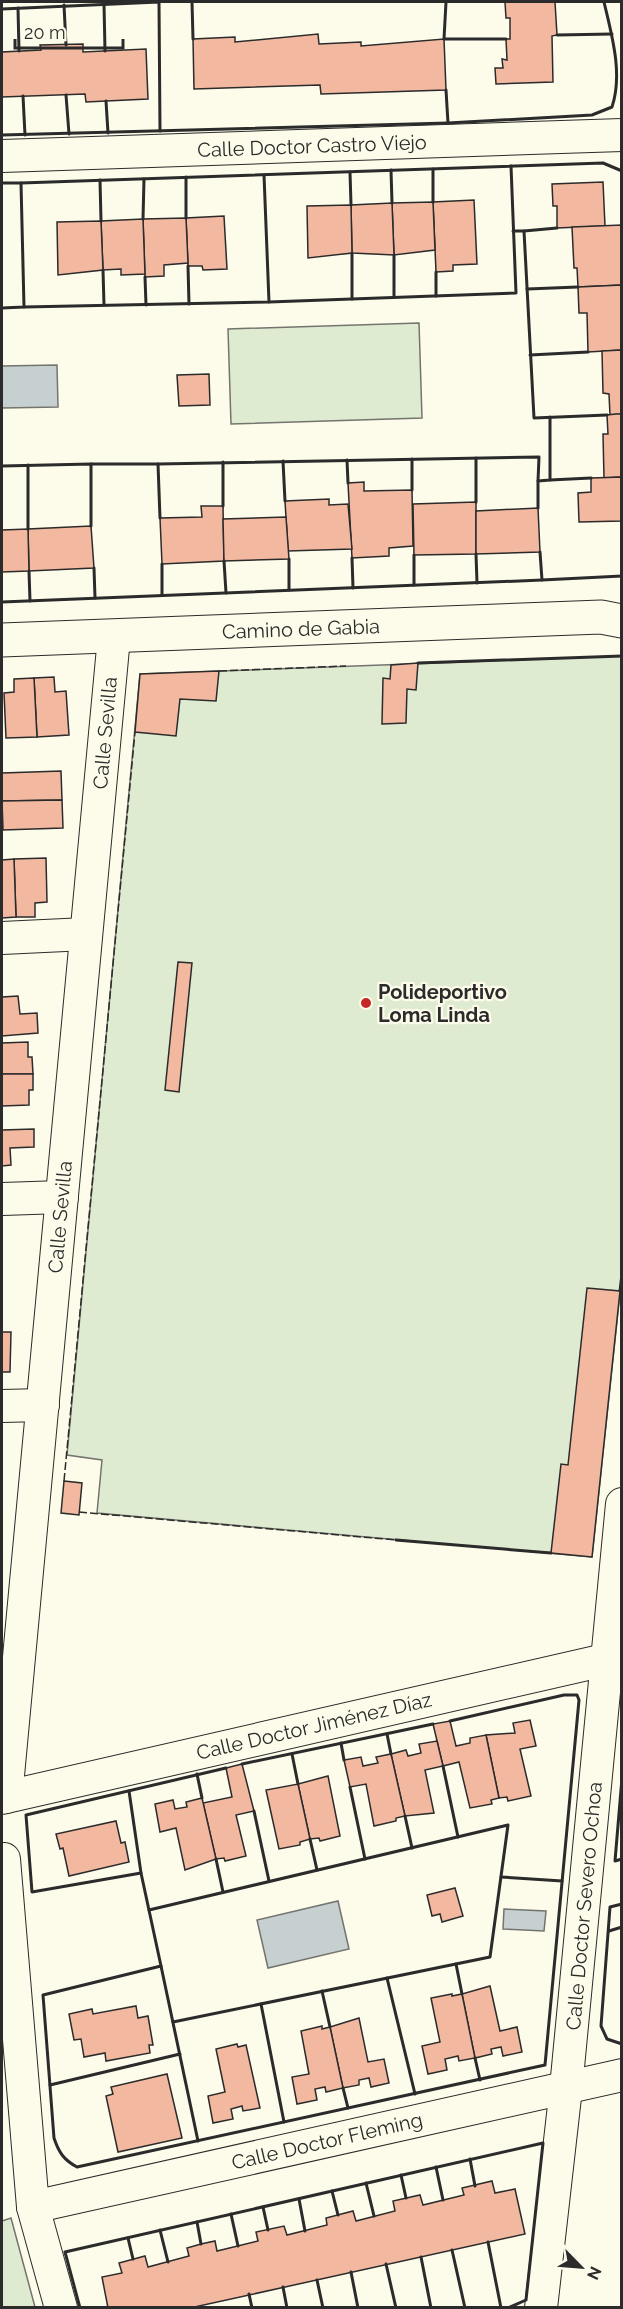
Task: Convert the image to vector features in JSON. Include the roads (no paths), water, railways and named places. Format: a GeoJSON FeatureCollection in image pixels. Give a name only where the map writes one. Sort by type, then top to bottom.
{"type":"FeatureCollection","features":[{"type":"Feature","properties":{"kind":"street","name":"Calle Doctor Castro Viejo"},"geometry":{"type":"LineString","coordinates":[[2,156],[621,135]]}},
{"type":"Feature","properties":{"kind":"street","name":"Camino de Gabia"},"geometry":{"type":"LineString","coordinates":[[2,640],[614,616]]}},
{"type":"Feature","properties":{"kind":"street","name":"Calle Sevilla"},"geometry":{"type":"LineString","coordinates":[[4,1797],[13,1609],[43,1404],[114,637]]}},
{"type":"Feature","properties":{"kind":"street"},"geometry":{"type":"LineString","coordinates":[[2,938],[86,934]]}},
{"type":"Feature","properties":{"kind":"street"},"geometry":{"type":"LineString","coordinates":[[2,1199],[62,1197]]}},
{"type":"Feature","properties":{"kind":"street"},"geometry":{"type":"LineString","coordinates":[[2,1406],[43,1404]]}},
{"type":"Feature","properties":{"kind":"street","name":"Calle Doctor Severo Ochoa"},"geometry":{"type":"LineString","coordinates":[[541,2307],[614,1657],[621,1504]]}},
{"type":"Feature","properties":{"kind":"street","name":"Calle Doctor Jiménez Díaz"},"geometry":{"type":"LineString","coordinates":[[4,1797],[614,1657]]}},
{"type":"Feature","properties":{"kind":"street"},"geometry":{"type":"LineString","coordinates":[[4,1859],[33,2207],[61,2307]]}},
{"type":"Feature","properties":{"kind":"street","name":"Calle Doctor Fleming"},"geometry":{"type":"LineString","coordinates":[[33,2207],[621,2075]]}},
{"type":"Feature","properties":{"kind":"place","name":"Polideportivo Loma Linda"},"geometry":{"type":"Point","coordinates":[366,1003]}}]}
